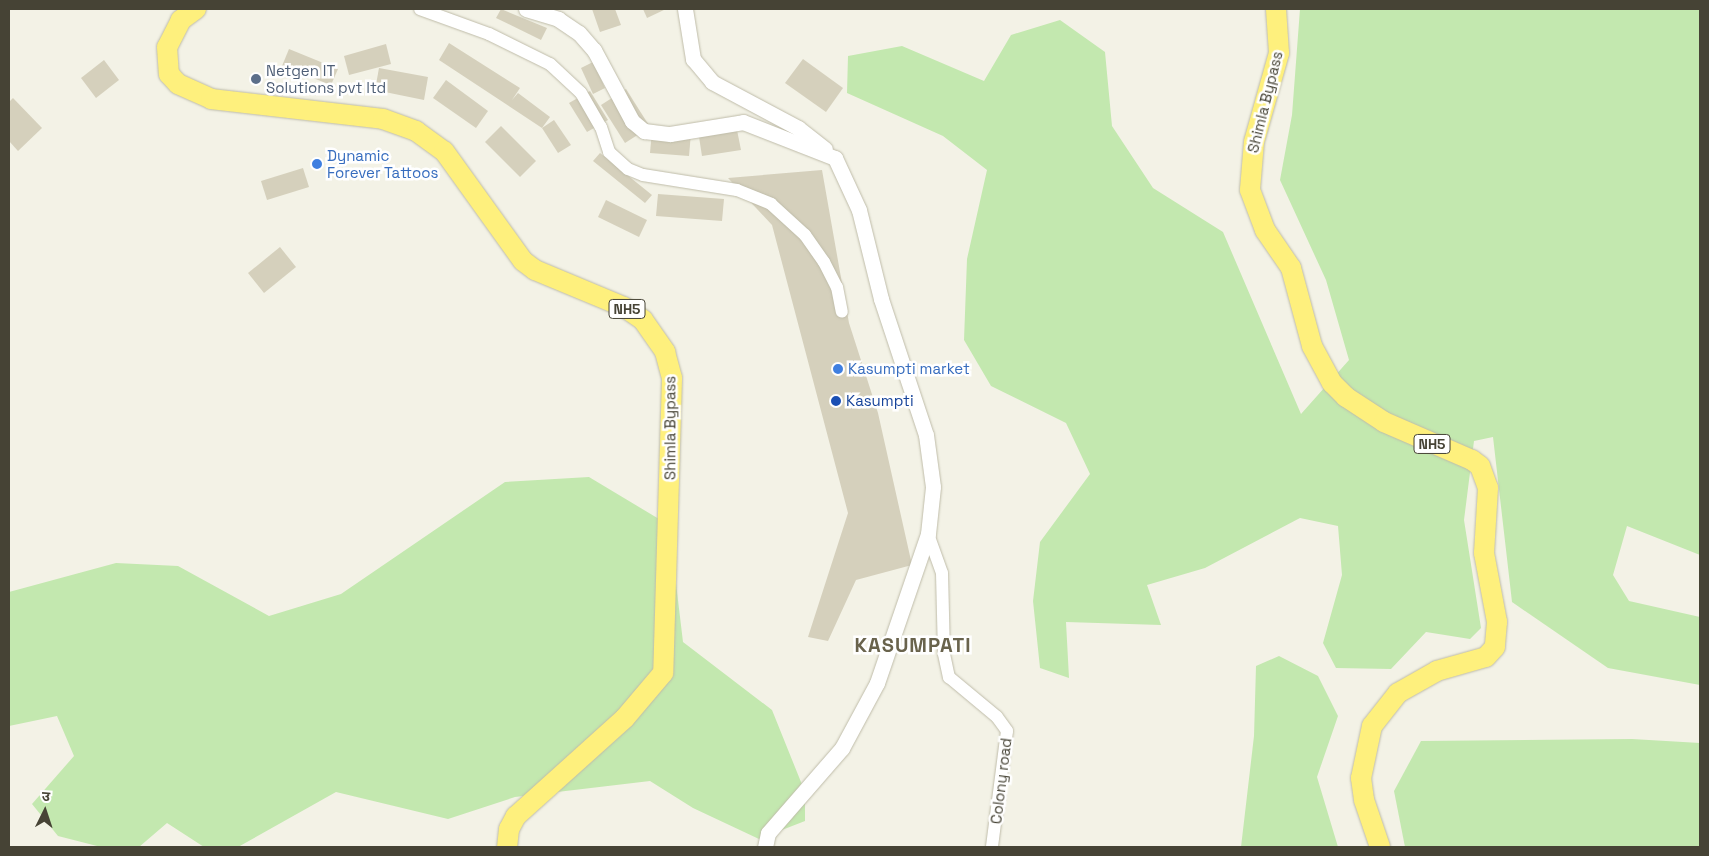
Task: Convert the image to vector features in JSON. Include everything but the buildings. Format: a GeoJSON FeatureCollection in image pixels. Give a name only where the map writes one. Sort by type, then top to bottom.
{"type":"FeatureCollection","features":[{"type":"Feature","properties":{"kind":"highway","name":"Shimla Bypass"},"geometry":{"type":"LineString","coordinates":[[196,9],[180,20],[167,47],[169,74],[178,84],[210,99],[383,119],[416,131],[444,151],[523,261],[535,270],[624,307],[643,320],[665,352],[672,378],[663,673],[625,718],[516,816],[509,829],[507,847]]}},
{"type":"Feature","properties":{"kind":"highway","name":"Shimla Bypass"},"geometry":{"type":"LineString","coordinates":[[1276,9],[1279,53],[1254,142],[1250,190],[1265,230],[1291,268],[1312,346],[1332,383],[1346,397],[1384,422],[1472,460],[1480,466],[1488,488],[1484,554],[1497,622],[1495,647],[1486,657],[1437,671],[1398,693],[1372,726],[1361,778],[1368,816],[1380,847]]}},
{"type":"Feature","properties":{"kind":"street"},"geometry":{"type":"LineString","coordinates":[[420,9],[497,37],[550,64],[581,93],[601,127],[609,152],[628,169],[664,180],[737,190],[771,204],[805,235],[824,262],[837,287],[842,312]]}},
{"type":"Feature","properties":{"kind":"street"},"geometry":{"type":"LineString","coordinates":[[526,9],[558,19],[579,33],[594,50],[632,121],[644,130],[670,134],[743,122],[828,152]]}},
{"type":"Feature","properties":{"kind":"street"},"geometry":{"type":"LineString","coordinates":[[685,9],[693,59],[712,82],[798,128],[828,152],[844,172],[859,210],[881,299],[910,384],[932,463],[934,506],[928,534],[877,683],[842,748],[768,833],[764,847]]}},
{"type":"Feature","properties":{"kind":"street","name":"Colony road"},"geometry":{"type":"LineString","coordinates":[[928,534],[942,573],[944,654],[949,677],[997,717],[1007,731],[992,847]]}},
{"type":"Feature","properties":{"kind":"green space"},"geometry":{"type":"Polygon","coordinates":[[[1300,9],[1700,9],[1700,555],[1627,526],[1613,575],[1629,601],[1700,617],[1700,685],[1608,668],[1512,602],[1493,437],[1474,441],[1464,520],[1481,628],[1470,639],[1426,632],[1391,669],[1336,668],[1323,643],[1342,575],[1338,526],[1300,518],[1205,568],[1147,585],[1161,625],[1066,622],[1069,678],[1040,668],[1033,601],[1040,542],[1090,474],[1066,423],[991,386],[964,340],[967,259],[987,170],[943,136],[847,93],[848,56],[902,46],[984,81],[1011,35],[1060,20],[1105,52],[1112,126],[1153,188],[1223,232],[1301,414],[1349,360],[1326,280],[1280,180],[1292,115],[1300,9]]]}},
{"type":"Feature","properties":{"kind":"green space"},"geometry":{"type":"Polygon","coordinates":[[[589,477],[669,525],[683,642],[772,710],[805,792],[805,821],[759,839],[693,808],[650,781],[515,797],[448,819],[336,792],[238,847],[204,847],[167,823],[139,847],[101,847],[58,836],[32,804],[74,756],[57,716],[9,726],[9,592],[116,563],[178,566],[269,616],[341,594],[505,482],[589,477]]]}},
{"type":"Feature","properties":{"kind":"green space"},"geometry":{"type":"Polygon","coordinates":[[[1279,656],[1318,676],[1338,716],[1317,777],[1338,847],[1241,847],[1254,736],[1256,666],[1279,656]]]}},
{"type":"Feature","properties":{"kind":"green space"},"geometry":{"type":"Polygon","coordinates":[[[1632,739],[1700,743],[1700,847],[1405,847],[1394,791],[1421,741],[1632,739]]]}},
{"type":"Feature","properties":{"kind":"place","name":"Netgen IT Solutions pvt ltd"},"geometry":{"type":"Point","coordinates":[256,79]}},
{"type":"Feature","properties":{"kind":"place","name":"Dynamic Forever Tattoos"},"geometry":{"type":"Point","coordinates":[317,164]}},
{"type":"Feature","properties":{"kind":"place","name":"Kasumpti market"},"geometry":{"type":"Point","coordinates":[838,369]}},
{"type":"Feature","properties":{"kind":"place","name":"Kasumpti"},"geometry":{"type":"Point","coordinates":[836,401]}},
{"type":"Feature","properties":{"kind":"district","name":"KASUMPATI"},"geometry":{"type":"Point","coordinates":[913,645]}}]}
